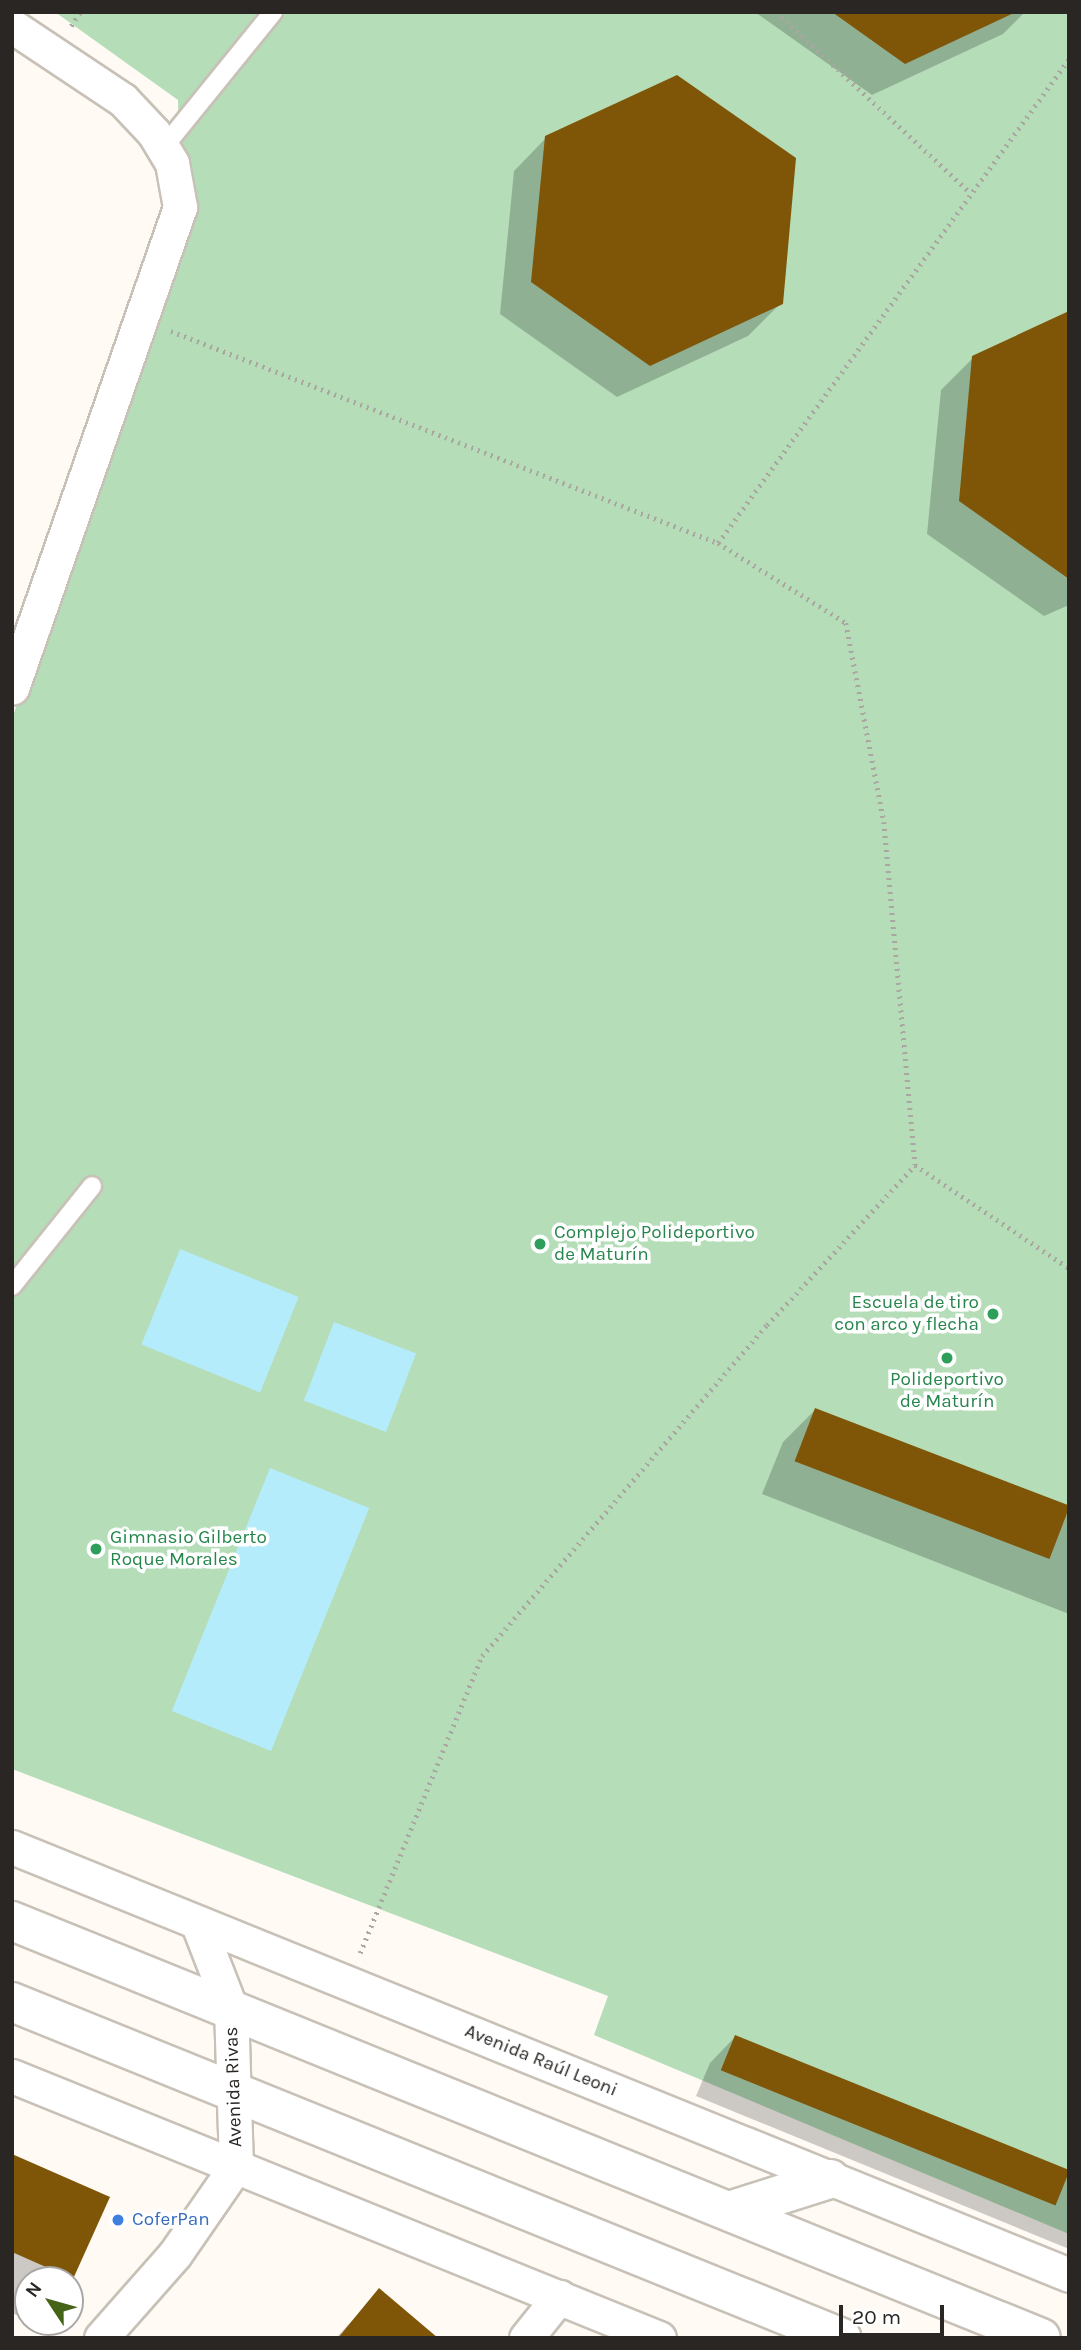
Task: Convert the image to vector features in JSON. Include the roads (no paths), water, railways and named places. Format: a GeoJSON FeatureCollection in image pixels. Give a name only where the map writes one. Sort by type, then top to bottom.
{"type":"FeatureCollection","features":[{"type":"Feature","properties":{"kind":"highway"},"geometry":{"type":"LineString","coordinates":[[12,1921],[729,2211],[1032,2337]]}},
{"type":"Feature","properties":{"kind":"highway"},"geometry":{"type":"LineString","coordinates":[[12,2002],[842,2338]]}},
{"type":"Feature","properties":{"kind":"highway"},"geometry":{"type":"LineString","coordinates":[[729,2211],[830,2179]]}},
{"type":"Feature","properties":{"kind":"street"},"geometry":{"type":"LineString","coordinates":[[12,26],[123,100],[163,148],[172,163],[180,207],[12,688]]}},
{"type":"Feature","properties":{"kind":"street","name":"Avenida Raúl Leoni"},"geometry":{"type":"LineString","coordinates":[[12,1847],[1069,2275]]}},
{"type":"Feature","properties":{"kind":"street","name":"Avenida Rivas"},"geometry":{"type":"LineString","coordinates":[[101,2338],[175,2254],[236,2166],[236,2093],[231,2009],[197,1922]]}},
{"type":"Feature","properties":{"kind":"street"},"geometry":{"type":"LineString","coordinates":[[12,2076],[659,2338]]}},
{"type":"Feature","properties":{"kind":"street"},"geometry":{"type":"LineString","coordinates":[[526,2338],[559,2297]]}},
{"type":"Feature","properties":{"kind":"lane"},"geometry":{"type":"LineString","coordinates":[[163,148],[273,12]]}},
{"type":"Feature","properties":{"kind":"lane"},"geometry":{"type":"LineString","coordinates":[[12,1286],[92,1186]]}},
{"type":"Feature","properties":{"kind":"water"},"geometry":{"type":"Polygon","coordinates":[[[180,1249],[299,1297],[260,1392],[141,1344],[180,1249]]]}},
{"type":"Feature","properties":{"kind":"water"},"geometry":{"type":"Polygon","coordinates":[[[334,1322],[416,1354],[386,1432],[304,1400],[334,1322]]]}},
{"type":"Feature","properties":{"kind":"water"},"geometry":{"type":"Polygon","coordinates":[[[270,1468],[369,1508],[271,1751],[172,1711],[270,1468]]]}},
{"type":"Feature","properties":{"kind":"place","name":"Complejo Polideportivo de Maturín"},"geometry":{"type":"Point","coordinates":[540,1244]}},
{"type":"Feature","properties":{"kind":"place","name":"Escuela de tiro con arco y flecha"},"geometry":{"type":"Point","coordinates":[993,1314]}},
{"type":"Feature","properties":{"kind":"place","name":"Polideportivo de Maturín"},"geometry":{"type":"Point","coordinates":[947,1358]}},
{"type":"Feature","properties":{"kind":"place","name":"Gimnasio Gilberto Roque Morales"},"geometry":{"type":"Point","coordinates":[96,1549]}},
{"type":"Feature","properties":{"kind":"place","name":"CoferPan"},"geometry":{"type":"Point","coordinates":[118,2220]}}]}
